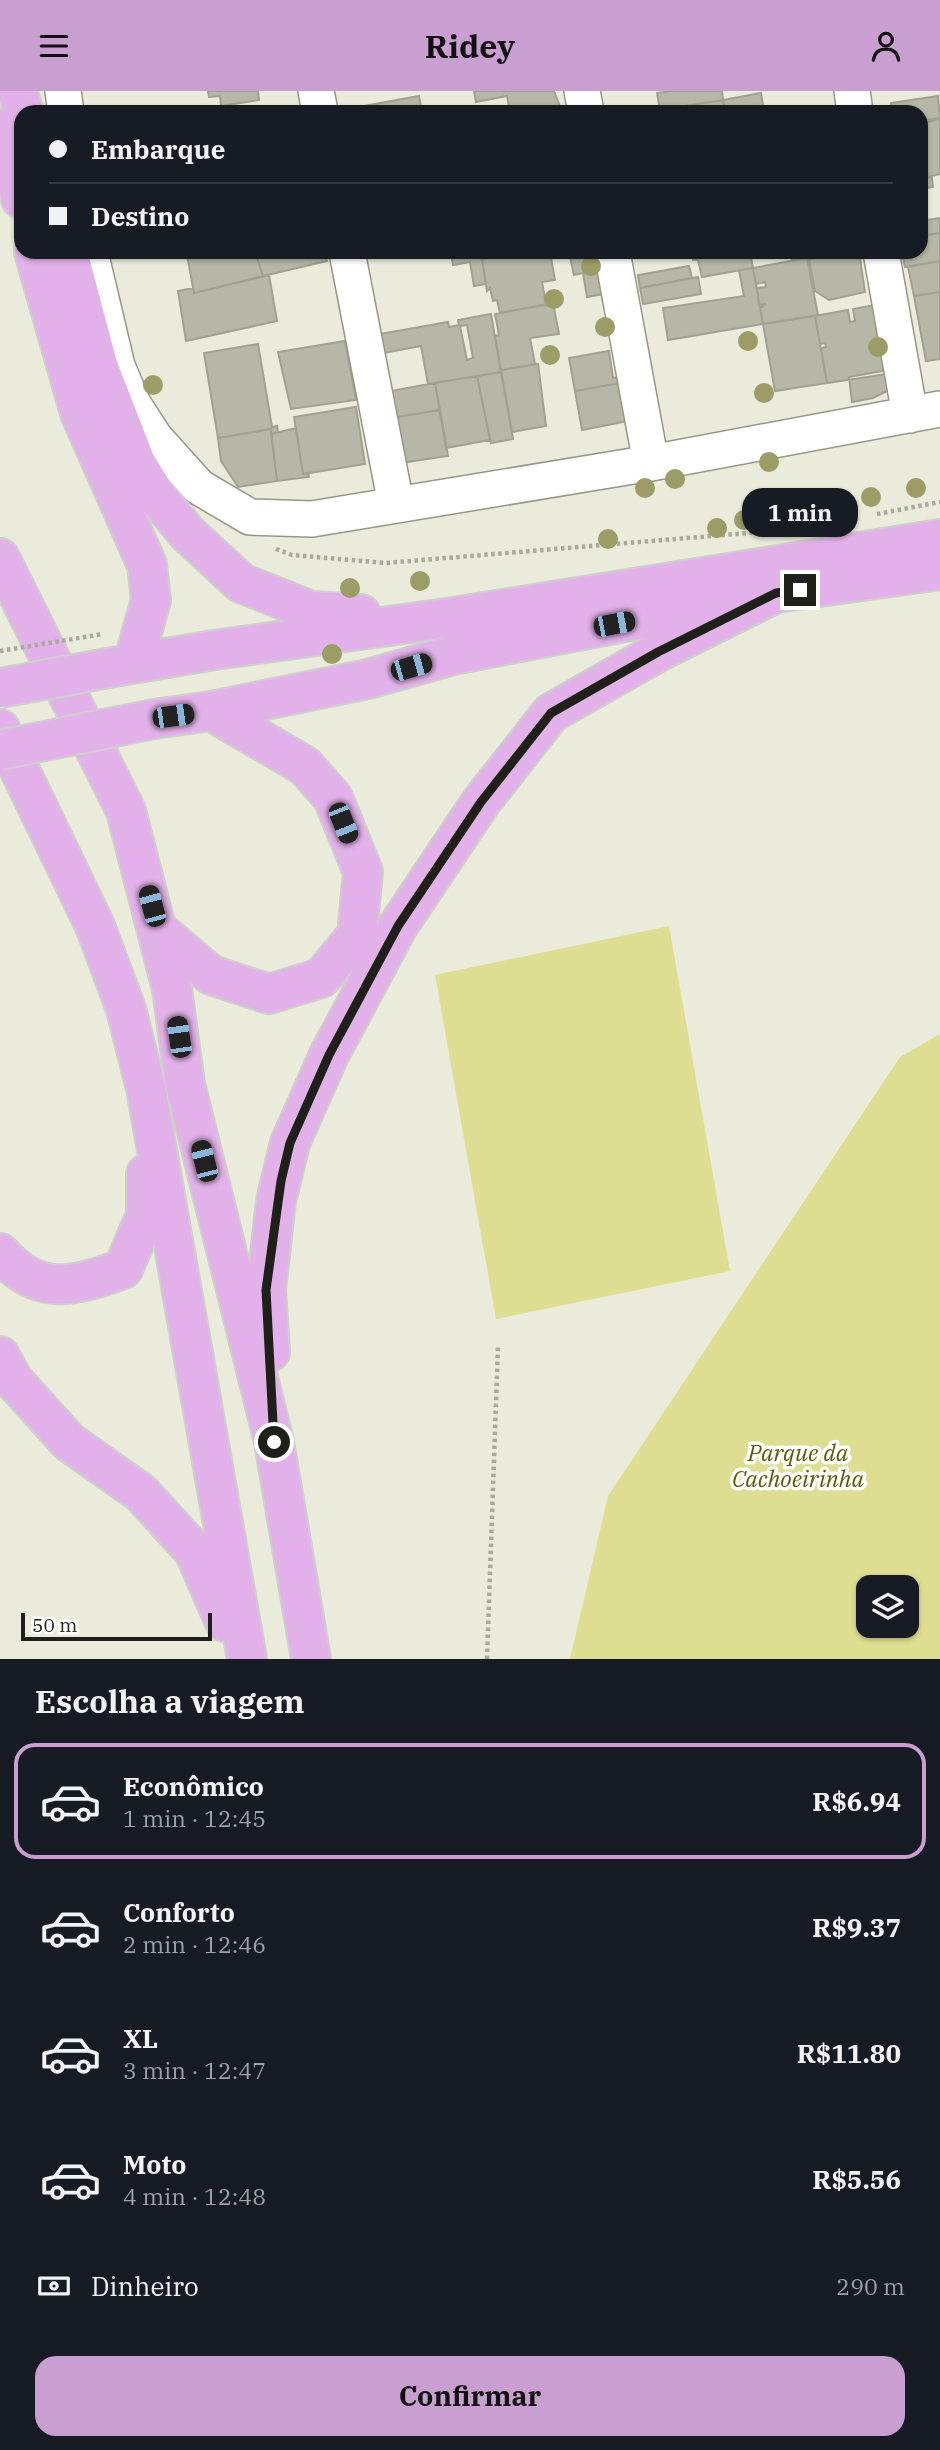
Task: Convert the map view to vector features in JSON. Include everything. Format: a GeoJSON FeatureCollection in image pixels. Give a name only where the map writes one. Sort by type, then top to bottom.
{"type":"FeatureCollection","features":[{"type":"Feature","properties":{"kind":"main road"},"geometry":{"type":"LineString","coordinates":[[0,129],[7,139],[14,169]]}},
{"type":"Feature","properties":{"kind":"main road"},"geometry":{"type":"LineString","coordinates":[[36,259],[80,413],[147,565],[150,600],[115,655]]}},
{"type":"Feature","properties":{"kind":"main road"},"geometry":{"type":"LineString","coordinates":[[70,259],[98,365],[136,463],[157,497],[188,534],[242,583],[311,611],[447,618]]}},
{"type":"Feature","properties":{"kind":"main road"},"geometry":{"type":"LineString","coordinates":[[0,688],[115,655],[214,650],[447,618],[940,539]]}},
{"type":"Feature","properties":{"kind":"main road"},"geometry":{"type":"LineString","coordinates":[[0,558],[126,811],[172,989],[186,1084],[274,1442],[311,1659]]}},
{"type":"Feature","properties":{"kind":"main road"},"geometry":{"type":"LineString","coordinates":[[0,751],[368,679],[453,655],[776,593],[940,570]]}},
{"type":"Feature","properties":{"kind":"main road"},"geometry":{"type":"LineString","coordinates":[[274,1442],[266,1290],[279,1189],[290,1143],[329,1055],[398,926],[481,802],[551,713],[658,652],[776,593]]}},
{"type":"Feature","properties":{"kind":"main road"},"geometry":{"type":"LineString","coordinates":[[158,930],[211,975],[269,994],[321,978],[357,935],[363,872],[333,799],[305,766],[211,711]]}},
{"type":"Feature","properties":{"kind":"main road"},"geometry":{"type":"LineString","coordinates":[[0,729],[95,926],[125,1009],[145,1088],[247,1659]]}},
{"type":"Feature","properties":{"kind":"main road"},"geometry":{"type":"LineString","coordinates":[[0,1253],[13,1268],[40,1283],[79,1285],[123,1269],[146,1215],[145,1088]]}},
{"type":"Feature","properties":{"kind":"main road"},"geometry":{"type":"LineString","coordinates":[[0,1356],[13,1380],[69,1442],[141,1493],[194,1551],[241,1659]]}},
{"type":"Feature","properties":{"kind":"street"},"geometry":{"type":"LineString","coordinates":[[92,259],[117,366],[133,404],[155,438],[199,487],[250,517],[312,519],[651,463],[925,412],[883,259]]}},
{"type":"Feature","properties":{"kind":"street"},"geometry":{"type":"LineString","coordinates":[[348,259],[396,504]]}},
{"type":"Feature","properties":{"kind":"street"},"geometry":{"type":"LineString","coordinates":[[613,259],[651,463]]}},
{"type":"Feature","properties":{"kind":"path"},"geometry":{"type":"LineString","coordinates":[[0,651],[115,655]]}},
{"type":"Feature","properties":{"kind":"path"},"geometry":{"type":"LineString","coordinates":[[487,1659],[498,1346]]}},
{"type":"Feature","properties":{"kind":"green space"},"geometry":{"type":"Polygon","coordinates":[[[669,926],[730,1271],[496,1319],[435,975],[669,926]]]}},
{"type":"Feature","properties":{"kind":"green space","name":"Parque da Cachoeirinha"},"geometry":{"type":"Polygon","coordinates":[[[940,1034],[940,1659],[570,1659],[608,1496],[900,1057],[940,1034]]]}},
{"type":"Feature","properties":{"kind":"building"},"geometry":{"type":"Polygon","coordinates":[[[208,91],[258,91],[259,100],[221,105],[220,96],[209,97],[208,91]]]}},
{"type":"Feature","properties":{"kind":"building"},"geometry":{"type":"Polygon","coordinates":[[[474,91],[554,91],[559,105],[509,105],[507,96],[476,102],[474,91]]]}},
{"type":"Feature","properties":{"kind":"building"},"geometry":{"type":"Polygon","coordinates":[[[722,91],[723,100],[692,105],[659,105],[657,93],[722,91]]]}},
{"type":"Feature","properties":{"kind":"building"},"geometry":{"type":"Polygon","coordinates":[[[761,93],[763,105],[724,105],[723,100],[761,93]]]}},
{"type":"Feature","properties":{"kind":"building"},"geometry":{"type":"Polygon","coordinates":[[[419,96],[421,105],[369,105],[419,96]]]}},
{"type":"Feature","properties":{"kind":"building"},"geometry":{"type":"Polygon","coordinates":[[[938,96],[940,118],[928,120],[928,105],[891,103],[938,96]]]}},
{"type":"Feature","properties":{"kind":"building"},"geometry":{"type":"Polygon","coordinates":[[[723,100],[724,105],[692,105],[723,100]]]}},
{"type":"Feature","properties":{"kind":"building"},"geometry":{"type":"Polygon","coordinates":[[[940,119],[940,174],[928,177],[928,122],[940,119]]]}},
{"type":"Feature","properties":{"kind":"building"},"geometry":{"type":"Polygon","coordinates":[[[932,177],[933,187],[928,188],[928,178],[932,177]]]}},
{"type":"Feature","properties":{"kind":"building"},"geometry":{"type":"Polygon","coordinates":[[[940,218],[940,233],[928,235],[928,220],[940,218]]]}},
{"type":"Feature","properties":{"kind":"building"},"geometry":{"type":"Polygon","coordinates":[[[940,233],[940,261],[905,267],[903,259],[928,259],[928,235],[940,233]]]}},
{"type":"Feature","properties":{"kind":"building"},"geometry":{"type":"Polygon","coordinates":[[[188,259],[257,259],[263,276],[194,293],[188,259]]]}},
{"type":"Feature","properties":{"kind":"building"},"geometry":{"type":"Polygon","coordinates":[[[257,259],[327,259],[327,261],[263,276],[257,259]]]}},
{"type":"Feature","properties":{"kind":"building"},"geometry":{"type":"Polygon","coordinates":[[[452,259],[482,259],[486,284],[474,286],[470,262],[453,265],[452,259]]]}},
{"type":"Feature","properties":{"kind":"building"},"geometry":{"type":"Polygon","coordinates":[[[482,259],[551,259],[555,280],[542,282],[546,305],[500,313],[490,288],[487,291],[482,259]]]}},
{"type":"Feature","properties":{"kind":"building"},"geometry":{"type":"Polygon","coordinates":[[[570,259],[595,259],[604,294],[587,297],[583,273],[574,275],[570,259]]]}},
{"type":"Feature","properties":{"kind":"building"},"geometry":{"type":"Polygon","coordinates":[[[751,259],[753,268],[702,277],[698,260],[693,260],[751,259]]]}},
{"type":"Feature","properties":{"kind":"building"},"geometry":{"type":"Polygon","coordinates":[[[807,259],[818,315],[763,324],[760,308],[766,304],[759,305],[757,288],[766,287],[765,282],[756,284],[753,268],[807,259]]]}},
{"type":"Feature","properties":{"kind":"building"},"geometry":{"type":"Polygon","coordinates":[[[809,259],[860,259],[865,292],[829,300],[815,291],[809,259]]]}},
{"type":"Feature","properties":{"kind":"building"},"geometry":{"type":"Polygon","coordinates":[[[940,261],[940,292],[914,296],[908,267],[940,261]]]}},
{"type":"Feature","properties":{"kind":"building"},"geometry":{"type":"Polygon","coordinates":[[[689,266],[692,278],[640,288],[638,275],[689,266]]]}},
{"type":"Feature","properties":{"kind":"building"},"geometry":{"type":"Polygon","coordinates":[[[753,268],[763,324],[668,340],[663,308],[744,296],[739,270],[753,268]]]}},
{"type":"Feature","properties":{"kind":"building"},"geometry":{"type":"Polygon","coordinates":[[[269,275],[277,321],[186,341],[178,291],[193,288],[194,293],[269,275]]]}},
{"type":"Feature","properties":{"kind":"building"},"geometry":{"type":"Polygon","coordinates":[[[698,277],[701,294],[643,304],[640,288],[698,277]]]}},
{"type":"Feature","properties":{"kind":"building"},"geometry":{"type":"Polygon","coordinates":[[[940,292],[940,359],[926,361],[914,296],[940,292]]]}},
{"type":"Feature","properties":{"kind":"building"},"geometry":{"type":"Polygon","coordinates":[[[553,303],[559,334],[530,338],[535,364],[501,370],[495,336],[499,335],[495,314],[553,303]]]}},
{"type":"Feature","properties":{"kind":"building"},"geometry":{"type":"Polygon","coordinates":[[[876,305],[887,374],[827,383],[821,348],[826,347],[825,343],[820,344],[815,316],[848,310],[850,322],[855,321],[853,309],[876,305]]]}},
{"type":"Feature","properties":{"kind":"building"},"geometry":{"type":"Polygon","coordinates":[[[491,314],[501,372],[428,384],[421,346],[383,353],[380,334],[448,322],[449,327],[459,325],[458,320],[491,314]],[[467,325],[460,326],[467,360],[473,358],[467,325]]]}},
{"type":"Feature","properties":{"kind":"building"},"geometry":{"type":"Polygon","coordinates":[[[815,316],[827,383],[775,391],[763,324],[815,316]]]}},
{"type":"Feature","properties":{"kind":"building"},"geometry":{"type":"Polygon","coordinates":[[[345,341],[356,400],[291,409],[278,352],[345,341]]]}},
{"type":"Feature","properties":{"kind":"building"},"geometry":{"type":"Polygon","coordinates":[[[258,344],[272,427],[277,426],[278,432],[271,434],[271,429],[218,438],[204,353],[258,344]]]}},
{"type":"Feature","properties":{"kind":"building"},"geometry":{"type":"Polygon","coordinates":[[[609,351],[613,378],[619,377],[620,383],[575,391],[569,358],[609,351]]]}},
{"type":"Feature","properties":{"kind":"building"},"geometry":{"type":"Polygon","coordinates":[[[538,364],[546,426],[512,432],[501,370],[538,364]]]}},
{"type":"Feature","properties":{"kind":"building"},"geometry":{"type":"Polygon","coordinates":[[[888,370],[887,391],[873,398],[852,402],[849,377],[888,370]]]}},
{"type":"Feature","properties":{"kind":"building"},"geometry":{"type":"Polygon","coordinates":[[[501,372],[513,439],[491,443],[477,376],[501,372]]]}},
{"type":"Feature","properties":{"kind":"building"},"geometry":{"type":"Polygon","coordinates":[[[477,376],[490,440],[446,448],[435,383],[477,376]]]}},
{"type":"Feature","properties":{"kind":"building"},"geometry":{"type":"Polygon","coordinates":[[[435,383],[440,410],[391,418],[391,391],[435,383]]]}},
{"type":"Feature","properties":{"kind":"building"},"geometry":{"type":"Polygon","coordinates":[[[620,383],[628,421],[582,430],[575,391],[620,383]]]}},
{"type":"Feature","properties":{"kind":"building"},"geometry":{"type":"Polygon","coordinates":[[[356,407],[365,464],[303,474],[294,417],[356,407]]]}},
{"type":"Feature","properties":{"kind":"building"},"geometry":{"type":"Polygon","coordinates":[[[440,410],[448,456],[400,463],[391,418],[440,410]]]}},
{"type":"Feature","properties":{"kind":"building"},"geometry":{"type":"Polygon","coordinates":[[[296,428],[303,474],[308,473],[309,477],[277,481],[271,434],[296,428]]]}},
{"type":"Feature","properties":{"kind":"building"},"geometry":{"type":"Polygon","coordinates":[[[271,429],[277,481],[238,487],[221,461],[218,438],[271,429]]]}},
{"type":"Feature","properties":{"kind":"route"},"geometry":{"type":"LineString","coordinates":[[274,1442],[266,1290],[276,1201],[290,1143],[329,1055],[398,926],[481,802],[551,713],[658,652],[776,593],[800,590]]}}]}
